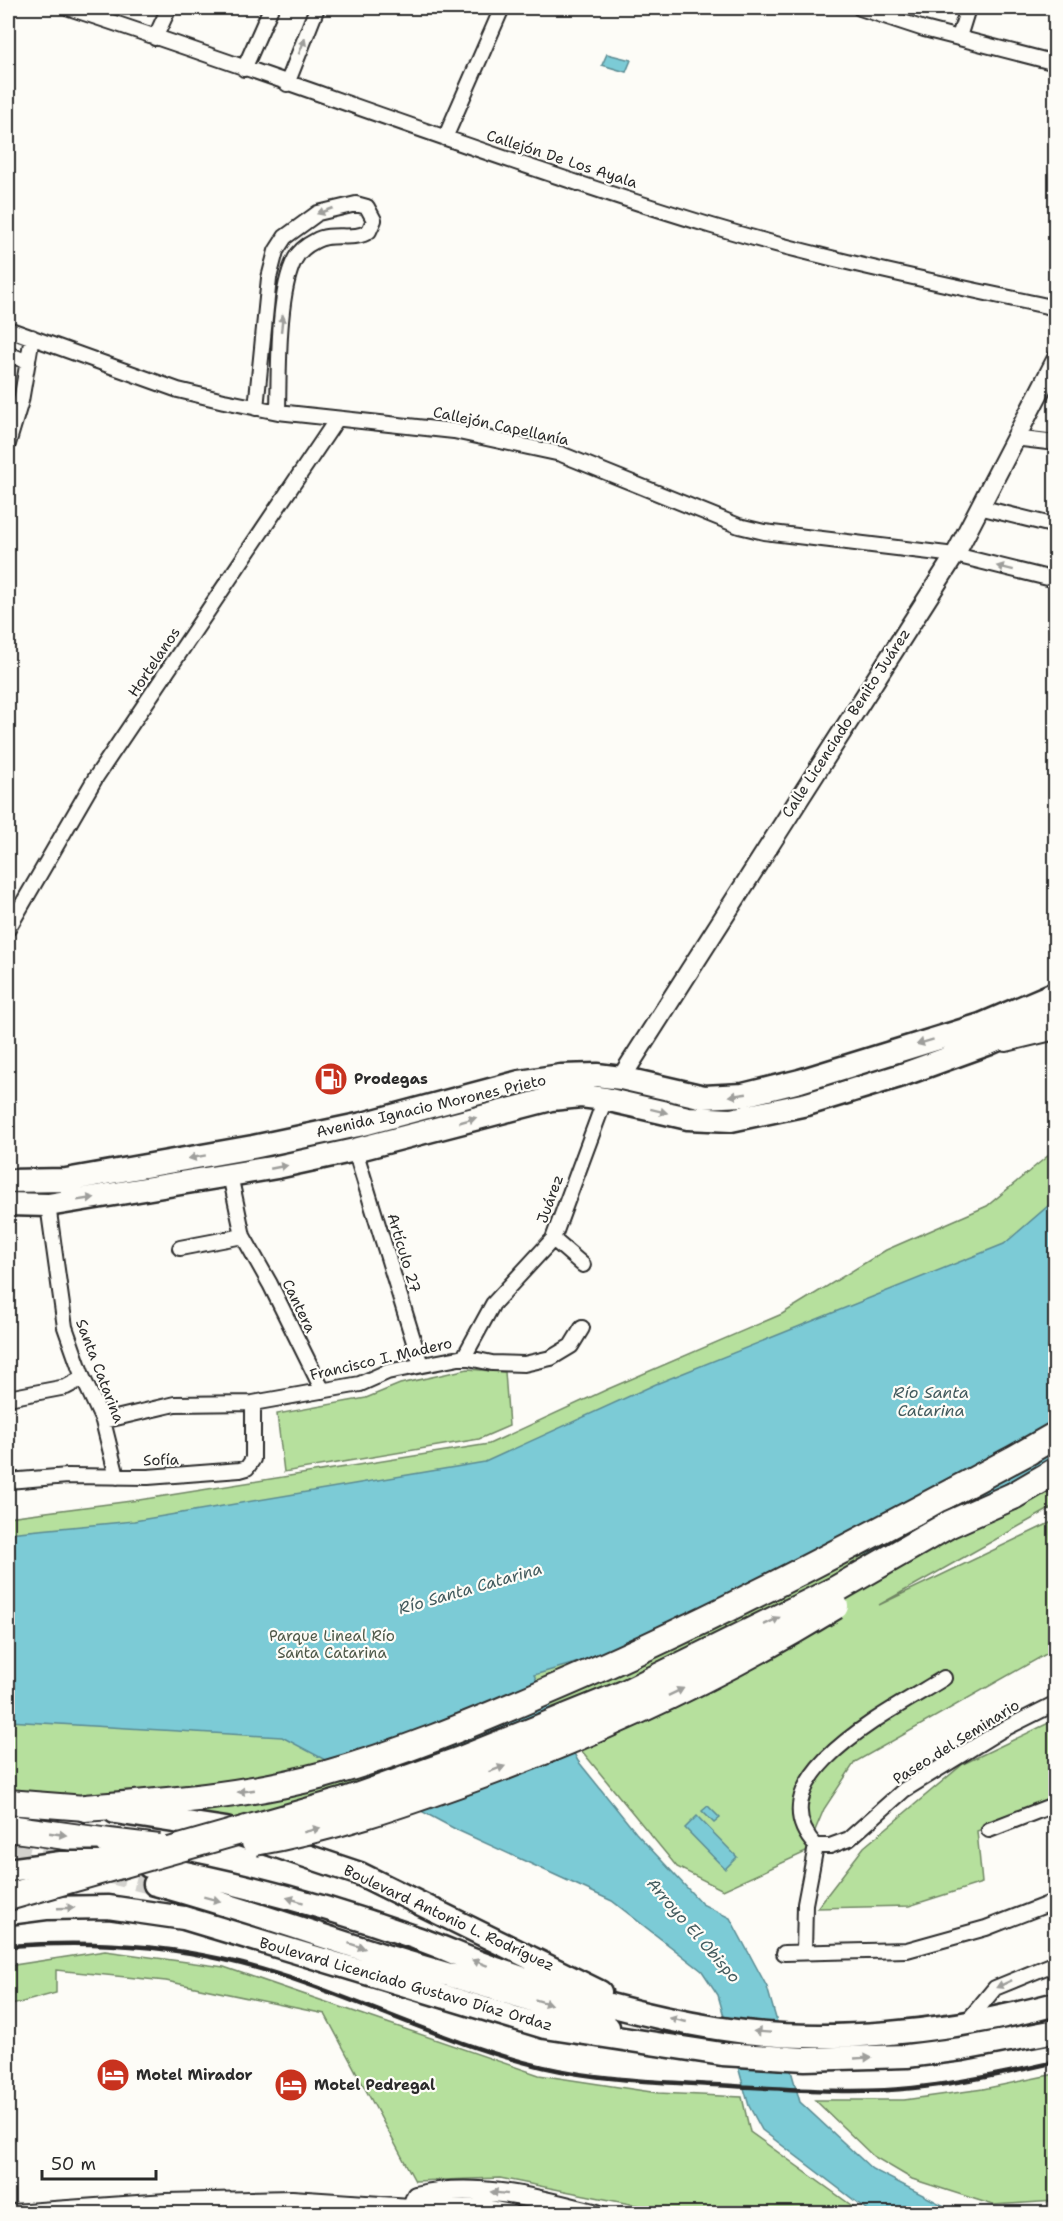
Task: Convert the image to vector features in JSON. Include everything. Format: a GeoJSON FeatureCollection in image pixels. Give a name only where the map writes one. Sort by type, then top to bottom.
{"type":"FeatureCollection","features":[{"type":"Feature","properties":{"kind":"highway"},"geometry":{"type":"LineString","coordinates":[[8,1880],[264,1810],[341,1786],[593,1691],[675,1654],[735,1621],[1056,1435]]}},
{"type":"Feature","properties":{"kind":"highway"},"geometry":{"type":"LineString","coordinates":[[85,1808],[154,1803],[261,1788],[321,1775],[397,1752],[474,1723],[614,1663],[756,1596],[1029,1451]]}},
{"type":"Feature","properties":{"kind":"highway"},"geometry":{"type":"LineString","coordinates":[[8,1828],[174,1850],[231,1846],[292,1836],[417,1798],[520,1761],[611,1724],[791,1633],[1056,1471]]}},
{"type":"Feature","properties":{"kind":"highway"},"geometry":{"type":"LineString","coordinates":[[8,1897],[345,1801],[458,1761],[624,1694],[835,1590],[950,1524],[1013,1496]]}},
{"type":"Feature","properties":{"kind":"highway","name":"Boulevard Antonio L. Rodríguez"},"geometry":{"type":"LineString","coordinates":[[8,1802],[85,1808]]}},
{"type":"Feature","properties":{"kind":"main road","name":"Avenida Ignacio Morones Prieto"},"geometry":{"type":"LineString","coordinates":[[8,1204],[48,1205],[230,1175],[356,1150],[551,1099],[581,1096],[605,1099],[688,1118],[731,1120],[807,1104],[899,1076],[985,1034],[1056,993]]}},
{"type":"Feature","properties":{"kind":"main road","name":"Avenida Ignacio Morones Prieto"},"geometry":{"type":"LineString","coordinates":[[8,1181],[66,1180],[253,1147],[363,1124],[520,1082],[588,1075],[621,1078],[704,1096],[743,1095],[1056,1014]]}},
{"type":"Feature","properties":{"kind":"main road","name":"Boulevard Antonio L. Rodríguez"},"geometry":{"type":"LineString","coordinates":[[85,1808],[226,1829],[360,1874],[637,2010]]}},
{"type":"Feature","properties":{"kind":"main road"},"geometry":{"type":"LineString","coordinates":[[8,1870],[61,1863],[152,1875],[221,1879],[412,1936],[499,1970],[556,1989],[719,2029],[805,2035],[854,2034],[966,2023],[1056,2004]]}},
{"type":"Feature","properties":{"kind":"main road"},"geometry":{"type":"LineString","coordinates":[[152,1875],[226,1903],[381,1954],[553,2005],[646,2042]]}},
{"type":"Feature","properties":{"kind":"main road","name":"Boulevard Licenciado Gustavo Díaz Ordaz"},"geometry":{"type":"LineString","coordinates":[[8,1913],[46,1908],[108,1907],[184,1918],[545,2027],[722,2054],[804,2059],[907,2056],[962,2049],[1056,2031]]}},
{"type":"Feature","properties":{"kind":"street","name":"Callejón De Los Ayala"},"geometry":{"type":"LineString","coordinates":[[69,8],[445,138],[715,227],[854,263],[1056,308]]}},
{"type":"Feature","properties":{"kind":"street"},"geometry":{"type":"LineString","coordinates":[[155,38],[169,8]]}},
{"type":"Feature","properties":{"kind":"street"},"geometry":{"type":"LineString","coordinates":[[244,69],[271,8]]}},
{"type":"Feature","properties":{"kind":"street"},"geometry":{"type":"LineString","coordinates":[[287,84],[317,8]]}},
{"type":"Feature","properties":{"kind":"street"},"geometry":{"type":"LineString","coordinates":[[445,138],[502,8]]}},
{"type":"Feature","properties":{"kind":"street"},"geometry":{"type":"LineString","coordinates":[[860,8],[924,29],[1056,63]]}},
{"type":"Feature","properties":{"kind":"street"},"geometry":{"type":"LineString","coordinates":[[959,37],[968,8]]}},
{"type":"Feature","properties":{"kind":"street"},"geometry":{"type":"LineString","coordinates":[[256,408],[272,263],[285,237],[318,213],[356,204],[367,207],[374,220],[369,231],[359,236],[325,236],[308,245],[295,259],[285,296],[278,412]]}},
{"type":"Feature","properties":{"kind":"street","name":"Callejón Capellanía"},"geometry":{"type":"LineString","coordinates":[[8,329],[178,390],[256,408],[454,431],[561,454],[740,526],[764,532],[955,555],[1056,580]]}},
{"type":"Feature","properties":{"kind":"street"},"geometry":{"type":"LineString","coordinates":[[8,444],[21,401],[32,338]]}},
{"type":"Feature","properties":{"kind":"street"},"geometry":{"type":"LineString","coordinates":[[263,351],[280,353]]}},
{"type":"Feature","properties":{"kind":"street"},"geometry":{"type":"LineString","coordinates":[[8,354],[28,362]]}},
{"type":"Feature","properties":{"kind":"street","name":"Calle Licenciado Benito Juárez"},"geometry":{"type":"LineString","coordinates":[[621,1078],[955,555],[1056,360]]}},
{"type":"Feature","properties":{"kind":"street","name":"Hortelanos"},"geometry":{"type":"LineString","coordinates":[[8,929],[96,777],[337,419]]}},
{"type":"Feature","properties":{"kind":"street"},"geometry":{"type":"LineString","coordinates":[[1014,438],[1056,443]]}},
{"type":"Feature","properties":{"kind":"street"},"geometry":{"type":"LineString","coordinates":[[979,507],[1056,526]]}},
{"type":"Feature","properties":{"kind":"street"},"geometry":{"type":"LineString","coordinates":[[985,1034],[1023,998],[1056,982]]}},
{"type":"Feature","properties":{"kind":"street","name":"Avenida Ignacio Morones Prieto"},"geometry":{"type":"LineString","coordinates":[[985,1034],[1017,1041],[1056,1030]]}},
{"type":"Feature","properties":{"kind":"street","name":"Juárez"},"geometry":{"type":"LineString","coordinates":[[464,1357],[494,1304],[553,1239],[605,1099]]}},
{"type":"Feature","properties":{"kind":"street","name":"Artículo 27"},"geometry":{"type":"LineString","coordinates":[[356,1150],[421,1365]]}},
{"type":"Feature","properties":{"kind":"street","name":"Cantera"},"geometry":{"type":"LineString","coordinates":[[230,1175],[243,1236],[270,1284],[323,1391]]}},
{"type":"Feature","properties":{"kind":"street","name":"Santa Catarina"},"geometry":{"type":"LineString","coordinates":[[48,1205],[63,1318],[83,1378],[103,1421],[117,1476]]}},
{"type":"Feature","properties":{"kind":"street"},"geometry":{"type":"LineString","coordinates":[[180,1248],[243,1236]]}},
{"type":"Feature","properties":{"kind":"street"},"geometry":{"type":"LineString","coordinates":[[553,1239],[583,1265]]}},
{"type":"Feature","properties":{"kind":"street","name":"Francisco I. Madero"},"geometry":{"type":"LineString","coordinates":[[103,1421],[175,1404],[253,1403],[323,1391],[360,1384],[387,1372],[464,1357],[512,1365],[544,1360],[572,1346],[582,1328]]}},
{"type":"Feature","properties":{"kind":"street"},"geometry":{"type":"LineString","coordinates":[[8,1398],[66,1387],[83,1378]]}},
{"type":"Feature","properties":{"kind":"street","name":"Sofía"},"geometry":{"type":"LineString","coordinates":[[8,1481],[68,1476],[195,1475],[247,1468],[253,1459],[253,1403]]}},
{"type":"Feature","properties":{"kind":"street"},"geometry":{"type":"LineString","coordinates":[[804,1952],[805,1904],[816,1846],[806,1835],[801,1819],[801,1792],[808,1779],[858,1730],[944,1678]]}},
{"type":"Feature","properties":{"kind":"street","name":"Paseo del Seminario"},"geometry":{"type":"LineString","coordinates":[[816,1846],[830,1846],[849,1839],[904,1790],[1000,1731],[1056,1703]]}},
{"type":"Feature","properties":{"kind":"street"},"geometry":{"type":"LineString","coordinates":[[988,1830],[1056,1804]]}},
{"type":"Feature","properties":{"kind":"street"},"geometry":{"type":"LineString","coordinates":[[784,1953],[907,1950],[955,1938],[1056,1901]]}},
{"type":"Feature","properties":{"kind":"street"},"geometry":{"type":"LineString","coordinates":[[966,2023],[995,1988],[1056,1963]]}},
{"type":"Feature","properties":{"kind":"street"},"geometry":{"type":"LineString","coordinates":[[409,2211],[416,2196],[429,2193],[486,2192],[538,2199],[597,2214]]}},
{"type":"Feature","properties":{"kind":"street"},"geometry":{"type":"LineString","coordinates":[[12,2214],[166,2203],[292,2200],[409,2211],[485,2210],[510,2214]]}},
{"type":"Feature","properties":{"kind":"green space","name":"Parque Lineal Río Santa Catarina"},"geometry":{"type":"Polygon","coordinates":[[[1055,1150],[1055,1506],[879,1605],[1054,1521],[1055,1649],[855,1762],[824,1809],[806,1852],[723,1890],[677,1867],[581,1750],[592,1744],[296,1821],[174,1816],[8,1800],[8,1517],[139,1500],[489,1444],[608,1389],[782,1314],[886,1250],[987,1206],[1055,1150]]]}},
{"type":"Feature","properties":{"kind":"green space"},"geometry":{"type":"Polygon","coordinates":[[[468,1369],[505,1372],[509,1426],[479,1439],[284,1472],[277,1414],[366,1398],[400,1384],[468,1369]]]}},
{"type":"Feature","properties":{"kind":"green space"},"geometry":{"type":"Polygon","coordinates":[[[1055,1720],[1055,1801],[977,1831],[982,1883],[909,1906],[817,1908],[864,1847],[963,1764],[1055,1720]]]}},
{"type":"Feature","properties":{"kind":"green space"},"geometry":{"type":"Polygon","coordinates":[[[105,1951],[224,1967],[539,2075],[658,2093],[742,2097],[750,2132],[862,2213],[657,2213],[640,2206],[500,2178],[415,2181],[325,2014],[166,1981],[56,1970],[56,1993],[8,2006],[8,1966],[105,1951]]]}},
{"type":"Feature","properties":{"kind":"green space"},"geometry":{"type":"Polygon","coordinates":[[[1055,2074],[1055,2201],[993,2205],[912,2179],[873,2156],[815,2100],[904,2100],[983,2089],[1055,2074]]]}},
{"type":"Feature","properties":{"kind":"water"},"geometry":{"type":"Polygon","coordinates":[[[607,54],[631,60],[626,72],[602,65],[607,54]]]}},
{"type":"Feature","properties":{"kind":"water","name":"Río Santa Catarina"},"geometry":{"type":"Polygon","coordinates":[[[1055,1200],[1055,1460],[1004,1500],[620,1650],[534,1675],[578,1761],[636,1833],[702,1904],[730,1918],[767,1987],[800,2102],[872,2169],[948,2208],[973,2213],[871,2213],[762,2130],[749,2106],[718,1995],[702,1971],[612,1901],[457,1830],[282,1737],[8,1721],[8,1533],[134,1521],[485,1462],[656,1384],[1004,1244],[1055,1200]]]}},
{"type":"Feature","properties":{"kind":"water"},"geometry":{"type":"Polygon","coordinates":[[[708,1806],[720,1818],[714,1823],[702,1811],[708,1806]]]}},
{"type":"Feature","properties":{"kind":"water"},"geometry":{"type":"Polygon","coordinates":[[[697,1816],[737,1857],[725,1869],[685,1828],[697,1816]]]}},
{"type":"Feature","properties":{"kind":"tunnel"},"geometry":{"type":"LineString","coordinates":[[8,1847],[155,1884]]}},
{"type":"Feature","properties":{"kind":"railway"},"geometry":{"type":"LineString","coordinates":[[8,1946],[115,1945],[168,1950],[221,1959],[303,1982],[461,2043],[502,2056],[543,2067],[607,2078],[788,2089],[864,2091],[949,2083],[1056,2062]]}},
{"type":"Feature","properties":{"kind":"place","name":"Prodegas"},"geometry":{"type":"Point","coordinates":[331,1079]}},
{"type":"Feature","properties":{"kind":"place","name":"Motel Mirador"},"geometry":{"type":"Point","coordinates":[113,2075]}},
{"type":"Feature","properties":{"kind":"place","name":"Motel Pedregal"},"geometry":{"type":"Point","coordinates":[291,2085]}},
{"type":"Feature","properties":{"kind":"water label","name":"Arroyo El Obispo"},"geometry":{"type":"Point","coordinates":[694,1930]}}]}
